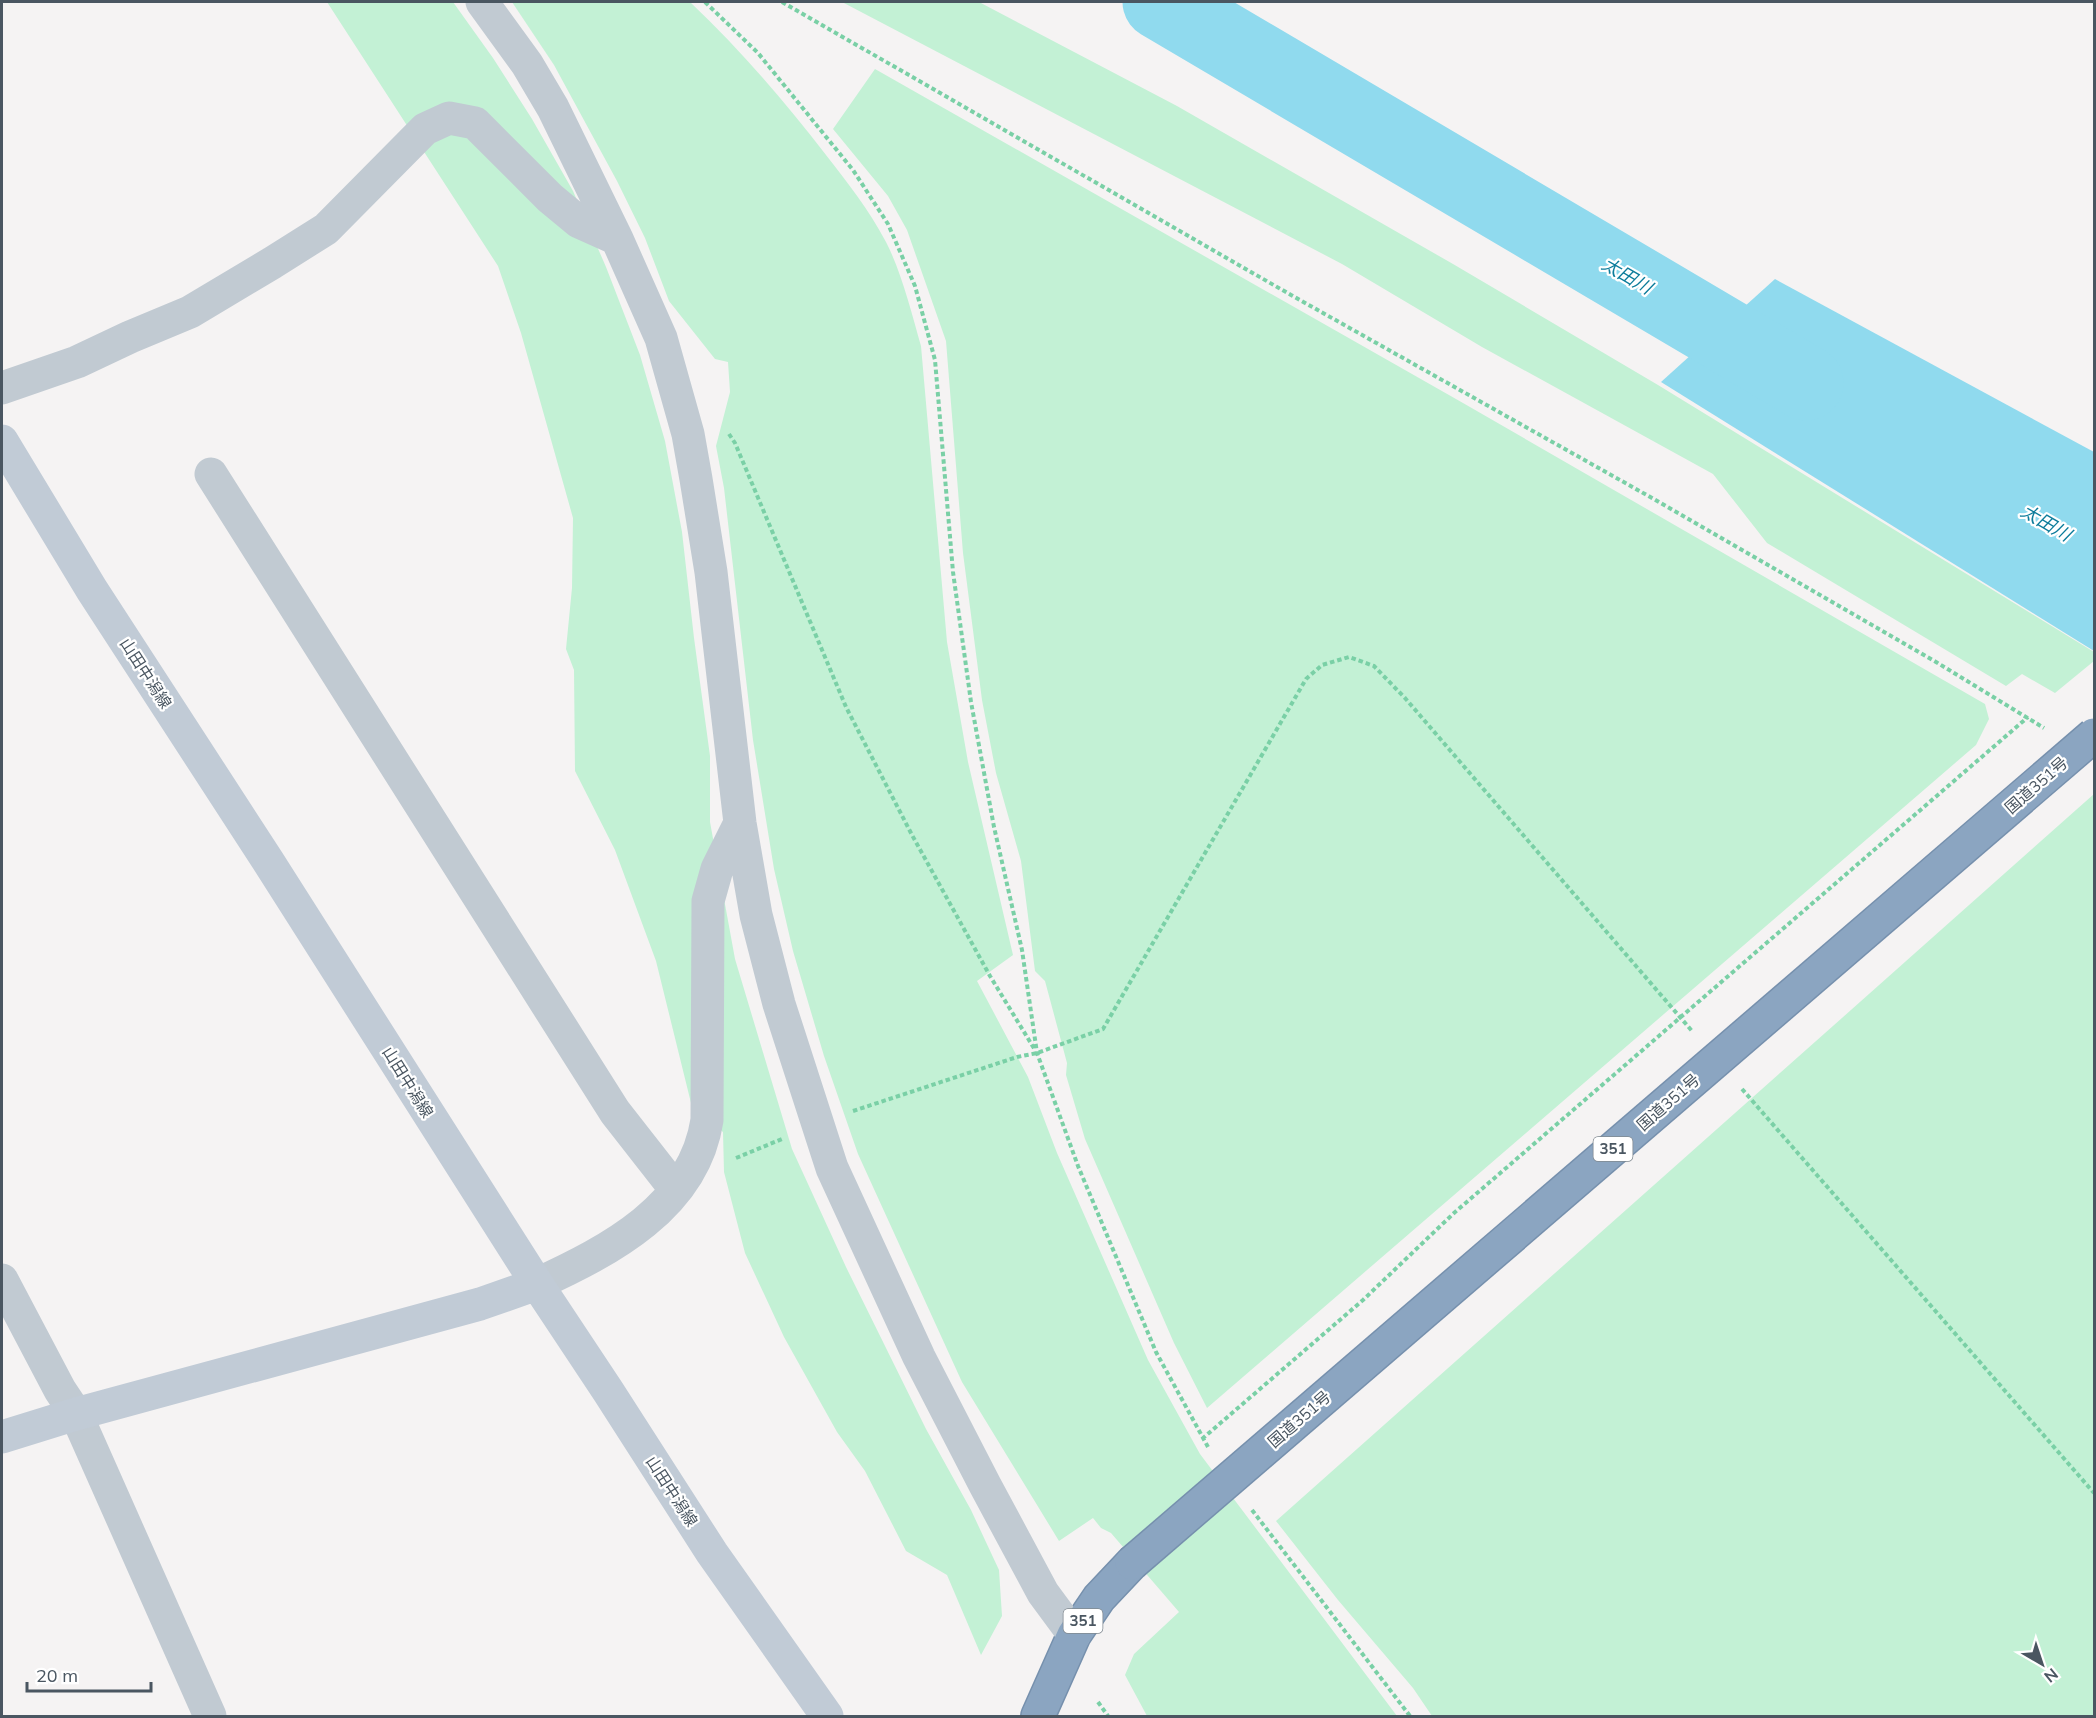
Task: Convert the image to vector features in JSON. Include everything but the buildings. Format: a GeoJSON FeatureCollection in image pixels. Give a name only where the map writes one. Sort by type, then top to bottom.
{"type":"FeatureCollection","features":[{"type":"Feature","properties":{"kind":"highway","name":"国道351号"},"geometry":{"type":"LineString","coordinates":[[1074,1635],[1099,1598],[1132,1563],[2094,735]]}},
{"type":"Feature","properties":{"kind":"highway","name":"351"},"geometry":{"type":"LineString","coordinates":[[1038,1716],[1074,1635]]}},
{"type":"Feature","properties":{"kind":"main road","name":"山田中潟線"},"geometry":{"type":"LineString","coordinates":[[2,441],[92,590],[537,1284],[609,1391],[712,1553],[821,1714]]}},
{"type":"Feature","properties":{"kind":"main road"},"geometry":{"type":"LineString","coordinates":[[2,1437],[76,1414],[480,1304],[537,1284]]}},
{"type":"Feature","properties":{"kind":"street"},"geometry":{"type":"LineString","coordinates":[[482,2],[527,64],[553,108],[617,240],[661,338],[688,434],[711,572],[740,823],[756,915],[776,993],[832,1168],[919,1357],[979,1474],[1043,1593],[1074,1635]]}},
{"type":"Feature","properties":{"kind":"street"},"geometry":{"type":"LineString","coordinates":[[2,388],[77,362],[190,312],[272,263],[326,229],[425,129],[449,118],[475,123],[550,198],[579,222],[617,240]]}},
{"type":"Feature","properties":{"kind":"street"},"geometry":{"type":"LineString","coordinates":[[211,474],[615,1112],[676,1190]]}},
{"type":"Feature","properties":{"kind":"street"},"geometry":{"type":"LineString","coordinates":[[537,1284],[584,1263],[619,1243],[652,1217],[676,1190],[704,1142],[707,1120],[708,901],[717,869],[740,823]]}},
{"type":"Feature","properties":{"kind":"street"},"geometry":{"type":"LineString","coordinates":[[2,1280],[60,1390],[76,1414],[210,1716]]}},
{"type":"Feature","properties":{"kind":"path"},"geometry":{"type":"LineString","coordinates":[[705,2],[758,53],[853,170],[888,224],[915,286],[935,360],[953,572],[971,702],[994,826],[1022,950],[1037,1053]]}},
{"type":"Feature","properties":{"kind":"path"},"geometry":{"type":"LineString","coordinates":[[782,2],[1301,301],[1936,662],[2047,730]]}},
{"type":"Feature","properties":{"kind":"path"},"geometry":{"type":"LineString","coordinates":[[728,434],[735,443],[846,707],[912,835],[990,976],[1037,1053],[1078,1166],[1156,1352],[1208,1448]]}},
{"type":"Feature","properties":{"kind":"path"},"geometry":{"type":"LineString","coordinates":[[857,1110],[1017,1057],[1037,1053],[1103,1029],[1306,679],[1322,665],[1349,657],[1374,666],[1405,699],[1695,1035]]}},
{"type":"Feature","properties":{"kind":"path"},"geometry":{"type":"LineString","coordinates":[[1202,1439],[1363,1300],[1454,1213],[2028,717]]}},
{"type":"Feature","properties":{"kind":"path"},"geometry":{"type":"LineString","coordinates":[[1742,1088],[2094,1493]]}},
{"type":"Feature","properties":{"kind":"path"},"geometry":{"type":"LineString","coordinates":[[733,1159],[784,1138]]}},
{"type":"Feature","properties":{"kind":"path"},"geometry":{"type":"LineString","coordinates":[[1252,1509],[1410,1716]]}},
{"type":"Feature","properties":{"kind":"path"},"geometry":{"type":"LineString","coordinates":[[1098,1702],[1108,1716]]}},
{"type":"Feature","properties":{"kind":"green space"},"geometry":{"type":"Polygon","coordinates":[[[327,2],[453,2],[493,58],[532,119],[573,191],[606,267],[640,355],[665,441],[682,532],[710,756],[710,822],[735,959],[792,1149],[846,1267],[926,1429],[971,1510],[999,1570],[1002,1616],[981,1655],[947,1575],[906,1551],[865,1471],[837,1432],[784,1337],[745,1253],[724,1172],[723,1132],[692,1107],[656,961],[615,850],[575,771],[574,670],[566,649],[572,588],[573,518],[521,333],[498,266],[327,2]]]}},
{"type":"Feature","properties":{"kind":"green space"},"geometry":{"type":"Polygon","coordinates":[[[512,2],[690,2],[744,57],[794,115],[858,197],[886,242],[901,279],[921,346],[947,642],[968,762],[1013,955],[977,981],[1028,1077],[1057,1153],[1148,1360],[1200,1454],[1397,1716],[1147,1716],[1125,1675],[1134,1654],[1179,1612],[1111,1533],[1101,1528],[1093,1518],[1059,1541],[962,1382],[858,1154],[824,1056],[793,951],[774,869],[753,740],[724,488],[716,446],[730,392],[728,362],[715,359],[669,301],[645,238],[617,181],[554,65],[512,2]]]}},
{"type":"Feature","properties":{"kind":"green space"},"geometry":{"type":"Polygon","coordinates":[[[842,2],[979,2],[1177,106],[1453,264],[1658,385],[2094,652],[2094,661],[2055,693],[2022,674],[2006,686],[1767,543],[1713,474],[1482,347],[1342,264],[842,2]]]}},
{"type":"Feature","properties":{"kind":"green space"},"geometry":{"type":"Polygon","coordinates":[[[875,69],[1463,403],[1985,704],[1989,719],[1976,745],[1207,1408],[1174,1343],[1085,1139],[1066,1075],[1067,1063],[1045,981],[1035,971],[1021,861],[996,773],[982,700],[963,553],[946,341],[907,230],[888,196],[833,129],[875,69]]]}},
{"type":"Feature","properties":{"kind":"green space"},"geometry":{"type":"Polygon","coordinates":[[[2094,794],[2094,1716],[1432,1716],[1413,1688],[1338,1600],[1276,1521],[2094,794]]]}},
{"type":"Feature","properties":{"kind":"water"},"geometry":{"type":"Polygon","coordinates":[[[1775,279],[2094,452],[2094,651],[1661,382],[1775,279]]]}},
{"type":"Feature","properties":{"kind":"waterway","name":"太田川"},"geometry":{"type":"LineString","coordinates":[[1160,2],[1806,383]]}}]}
